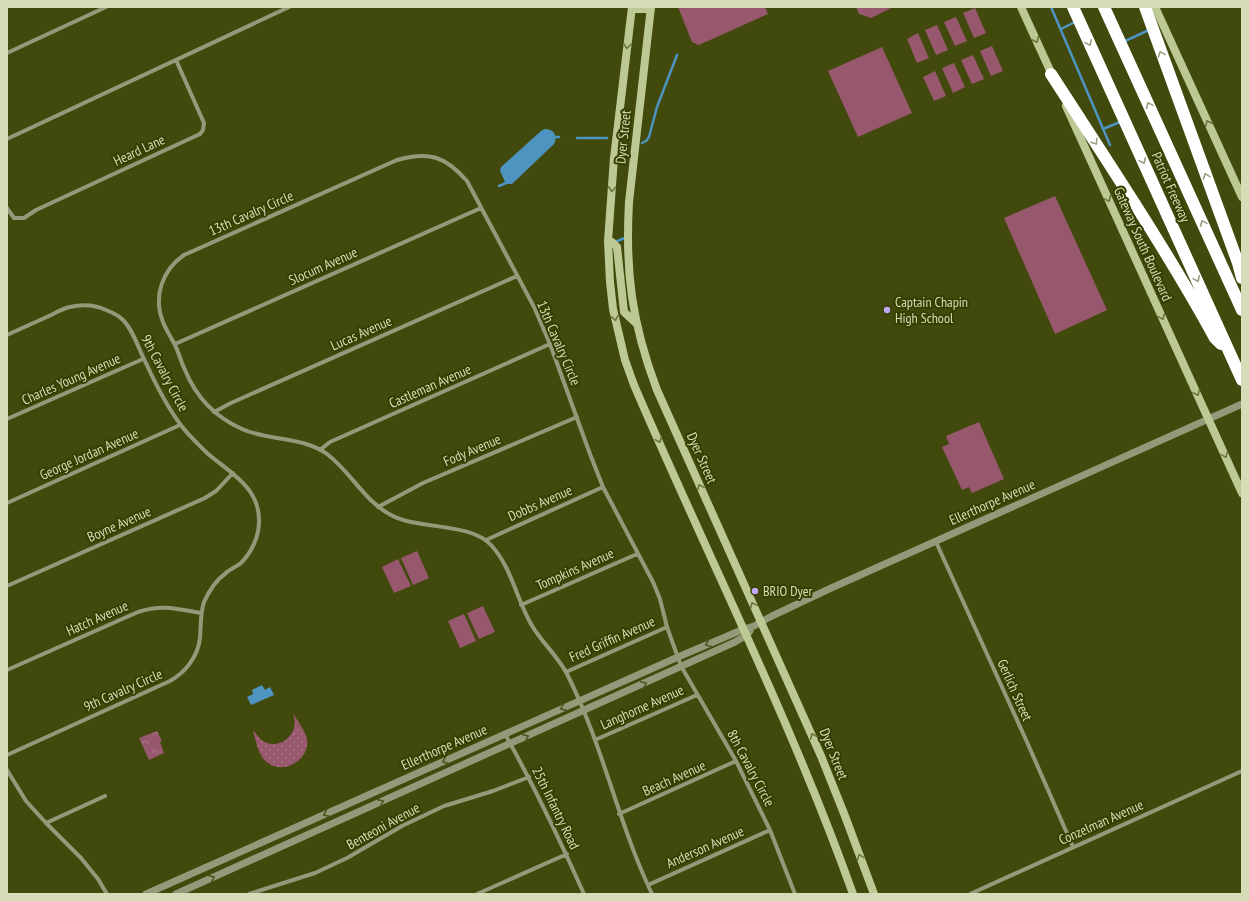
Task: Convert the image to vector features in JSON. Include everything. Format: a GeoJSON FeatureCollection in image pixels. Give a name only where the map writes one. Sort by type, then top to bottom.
{"type":"FeatureCollection","features":[{"type":"Feature","properties":{"kind":"highway","name":"Patriot Freeway"},"geometry":{"type":"LineString","coordinates":[[1073,7],[1242,380]]}},
{"type":"Feature","properties":{"kind":"highway","name":"Patriot Freeway"},"geometry":{"type":"LineString","coordinates":[[1104,7],[1242,310]]}},
{"type":"Feature","properties":{"kind":"highway"},"geometry":{"type":"LineString","coordinates":[[1145,7],[1238,263],[1242,278]]}},
{"type":"Feature","properties":{"kind":"highway"},"geometry":{"type":"LineString","coordinates":[[1052,74],[1188,290],[1215,338],[1233,360]]}},
{"type":"Feature","properties":{"kind":"main road","name":"Gateway South Boulevard"},"geometry":{"type":"LineString","coordinates":[[1021,7],[1242,493]]}},
{"type":"Feature","properties":{"kind":"main road"},"geometry":{"type":"LineString","coordinates":[[1155,7],[1242,197]]}},
{"type":"Feature","properties":{"kind":"main road"},"geometry":{"type":"LineString","coordinates":[[632,8],[651,8]]}},
{"type":"Feature","properties":{"kind":"main road","name":"Dyer Street"},"geometry":{"type":"LineString","coordinates":[[632,8],[614,158],[608,241],[610,282],[618,335],[632,379],[819,801],[853,894]]}},
{"type":"Feature","properties":{"kind":"main road","name":"Dyer Street"},"geometry":{"type":"LineString","coordinates":[[651,8],[629,202],[628,226],[630,286],[636,323],[657,390],[757,624],[821,756],[874,894]]}},
{"type":"Feature","properties":{"kind":"main road"},"geometry":{"type":"LineString","coordinates":[[608,241],[612,242],[617,247],[624,312],[636,323]]}},
{"type":"Feature","properties":{"kind":"street"},"geometry":{"type":"LineString","coordinates":[[7,53],[106,7]]}},
{"type":"Feature","properties":{"kind":"street"},"geometry":{"type":"LineString","coordinates":[[7,139],[289,7]]}},
{"type":"Feature","properties":{"kind":"street","name":"Heard Lane"},"geometry":{"type":"LineString","coordinates":[[7,208],[14,218],[24,218],[36,210],[200,134],[203,130],[204,123],[176,60]]}},
{"type":"Feature","properties":{"kind":"street","name":"13th Cavalry Circle"},"geometry":{"type":"LineString","coordinates":[[579,701],[566,672],[531,624],[521,604],[510,573],[501,558],[486,540],[462,530],[409,522],[391,516],[370,500],[341,467],[320,450],[304,444],[258,435],[242,429],[214,412],[204,403],[191,384],[175,344],[166,330],[159,310],[161,286],[169,267],[184,255],[397,160],[412,156],[429,156],[446,160],[457,169],[467,181],[517,276],[550,344],[603,487],[653,582],[660,599],[667,627],[678,657]]}},
{"type":"Feature","properties":{"kind":"street","name":"Slocum Avenue"},"geometry":{"type":"LineString","coordinates":[[175,344],[481,208]]}},
{"type":"Feature","properties":{"kind":"street","name":"Lucas Avenue"},"geometry":{"type":"LineString","coordinates":[[214,412],[231,403],[517,276]]}},
{"type":"Feature","properties":{"kind":"street","name":"9th Cavalry Circle"},"geometry":{"type":"LineString","coordinates":[[7,335],[70,307],[83,305],[95,306],[122,319],[131,332],[159,390],[180,425],[208,453],[247,486],[255,502],[259,522],[258,532],[248,554],[240,563],[225,573],[211,590],[204,602],[201,613],[200,639],[197,650],[184,671],[177,677],[7,755]]}},
{"type":"Feature","properties":{"kind":"street","name":"Castleman Avenue"},"geometry":{"type":"LineString","coordinates":[[320,450],[330,442],[550,344]]}},
{"type":"Feature","properties":{"kind":"street","name":"Charles Young Avenue"},"geometry":{"type":"LineString","coordinates":[[7,419],[143,359]]}},
{"type":"Feature","properties":{"kind":"street","name":"Ellerthorpe Avenue"},"geometry":{"type":"LineString","coordinates":[[176,894],[735,642],[745,632],[757,624],[822,593],[1242,404]]}},
{"type":"Feature","properties":{"kind":"street","name":"Fody Avenue"},"geometry":{"type":"LineString","coordinates":[[378,507],[384,502],[423,484],[577,417]]}},
{"type":"Feature","properties":{"kind":"street","name":"George Jordan Avenue"},"geometry":{"type":"LineString","coordinates":[[7,503],[180,425]]}},
{"type":"Feature","properties":{"kind":"street","name":"Boyne Avenue"},"geometry":{"type":"LineString","coordinates":[[7,586],[205,498],[216,492],[233,473]]}},
{"type":"Feature","properties":{"kind":"street","name":"Dobbs Avenue"},"geometry":{"type":"LineString","coordinates":[[486,540],[603,487]]}},
{"type":"Feature","properties":{"kind":"street","name":"Gerlich Street"},"geometry":{"type":"LineString","coordinates":[[936,542],[1023,734],[1072,847]]}},
{"type":"Feature","properties":{"kind":"street","name":"Tompkins Avenue"},"geometry":{"type":"LineString","coordinates":[[521,604],[637,554]]}},
{"type":"Feature","properties":{"kind":"street","name":"Hatch Avenue"},"geometry":{"type":"LineString","coordinates":[[7,670],[138,612],[164,607],[201,613]]}},
{"type":"Feature","properties":{"kind":"street","name":"Fred Griffin Avenue"},"geometry":{"type":"LineString","coordinates":[[566,672],[667,627]]}},
{"type":"Feature","properties":{"kind":"street","name":"Ellerthorpe Avenue"},"geometry":{"type":"LineString","coordinates":[[146,894],[678,657],[745,632]]}},
{"type":"Feature","properties":{"kind":"street","name":"8th Cavalry Circle"},"geometry":{"type":"LineString","coordinates":[[678,657],[697,695],[736,761],[770,830],[795,894]]}},
{"type":"Feature","properties":{"kind":"street","name":"Langhorne Avenue"},"geometry":{"type":"LineString","coordinates":[[595,740],[697,695]]}},
{"type":"Feature","properties":{"kind":"street"},"geometry":{"type":"LineString","coordinates":[[579,701],[595,740],[620,814],[652,894]]}},
{"type":"Feature","properties":{"kind":"street","name":"25th Infantry Road"},"geometry":{"type":"LineString","coordinates":[[505,734],[529,777],[567,854],[584,894]]}},
{"type":"Feature","properties":{"kind":"street","name":"Beach Avenue"},"geometry":{"type":"LineString","coordinates":[[620,814],[736,761]]}},
{"type":"Feature","properties":{"kind":"street"},"geometry":{"type":"LineString","coordinates":[[7,770],[26,800],[46,823],[81,858],[98,879],[107,894]]}},
{"type":"Feature","properties":{"kind":"street","name":"Conzelman Avenue"},"geometry":{"type":"LineString","coordinates":[[970,894],[1242,771]]}},
{"type":"Feature","properties":{"kind":"street","name":"Benteoni Avenue"},"geometry":{"type":"LineString","coordinates":[[249,894],[315,873],[347,858],[402,826],[438,809],[493,791],[529,777]]}},
{"type":"Feature","properties":{"kind":"street"},"geometry":{"type":"LineString","coordinates":[[46,823],[105,796]]}},
{"type":"Feature","properties":{"kind":"street","name":"Anderson Avenue"},"geometry":{"type":"LineString","coordinates":[[648,885],[770,830]]}},
{"type":"Feature","properties":{"kind":"street"},"geometry":{"type":"LineString","coordinates":[[477,894],[567,854]]}},
{"type":"Feature","properties":{"kind":"green space"},"geometry":{"type":"Polygon","coordinates":[[[678,7],[765,7],[768,14],[699,45],[692,42],[678,7]]]}},
{"type":"Feature","properties":{"kind":"green space"},"geometry":{"type":"Polygon","coordinates":[[[856,7],[893,7],[871,18],[859,14],[856,7]]]}},
{"type":"Feature","properties":{"kind":"green space"},"geometry":{"type":"Polygon","coordinates":[[[975,8],[986,33],[974,38],[963,13],[975,8]]]}},
{"type":"Feature","properties":{"kind":"green space"},"geometry":{"type":"Polygon","coordinates":[[[956,17],[967,41],[955,46],[944,22],[956,17]]]}},
{"type":"Feature","properties":{"kind":"green space"},"geometry":{"type":"Polygon","coordinates":[[[937,25],[948,50],[936,55],[925,30],[937,25]]]}},
{"type":"Feature","properties":{"kind":"green space"},"geometry":{"type":"Polygon","coordinates":[[[918,33],[929,58],[917,63],[907,39],[918,33]]]}},
{"type":"Feature","properties":{"kind":"green space"},"geometry":{"type":"Polygon","coordinates":[[[992,46],[1003,71],[991,76],[980,51],[992,46]]]}},
{"type":"Feature","properties":{"kind":"green space"},"geometry":{"type":"Polygon","coordinates":[[[882,47],[912,113],[858,137],[828,71],[882,47]]]}},
{"type":"Feature","properties":{"kind":"green space"},"geometry":{"type":"Polygon","coordinates":[[[973,55],[984,79],[972,84],[961,60],[973,55]]]}},
{"type":"Feature","properties":{"kind":"green space"},"geometry":{"type":"Polygon","coordinates":[[[954,63],[965,87],[953,93],[942,68],[954,63]]]}},
{"type":"Feature","properties":{"kind":"green space"},"geometry":{"type":"Polygon","coordinates":[[[935,71],[946,96],[934,101],[923,77],[935,71]]]}},
{"type":"Feature","properties":{"kind":"green space"},"geometry":{"type":"Polygon","coordinates":[[[1055,196],[1107,310],[1055,334],[1004,218],[1055,196]]]}},
{"type":"Feature","properties":{"kind":"green space"},"geometry":{"type":"Polygon","coordinates":[[[979,422],[1004,479],[972,493],[969,487],[962,490],[942,447],[949,444],[946,436],[979,422]]]}},
{"type":"Feature","properties":{"kind":"green space"},"geometry":{"type":"Polygon","coordinates":[[[417,551],[429,578],[413,585],[401,558],[417,551]]]}},
{"type":"Feature","properties":{"kind":"green space"},"geometry":{"type":"Polygon","coordinates":[[[398,559],[411,586],[394,593],[382,567],[398,559]]]}},
{"type":"Feature","properties":{"kind":"green space"},"geometry":{"type":"Polygon","coordinates":[[[483,606],[495,632],[479,639],[467,613],[483,606]]]}},
{"type":"Feature","properties":{"kind":"green space"},"geometry":{"type":"Polygon","coordinates":[[[464,614],[476,641],[460,648],[448,621],[464,614]]]}},
{"type":"Feature","properties":{"kind":"green space"},"geometry":{"type":"Polygon","coordinates":[[[293,713],[305,733],[307,747],[304,754],[294,764],[281,767],[274,766],[268,763],[262,756],[253,730],[267,743],[274,744],[282,742],[289,737],[294,730],[295,722],[293,713]]]}},
{"type":"Feature","properties":{"kind":"green space"},"geometry":{"type":"Polygon","coordinates":[[[157,731],[162,741],[160,742],[164,753],[149,760],[139,738],[157,731]]]}},
{"type":"Feature","properties":{"kind":"water"},"geometry":{"type":"Polygon","coordinates":[[[545,129],[553,132],[556,138],[554,144],[512,184],[506,184],[500,171],[501,167],[545,129]]]}},
{"type":"Feature","properties":{"kind":"water"},"geometry":{"type":"Polygon","coordinates":[[[262,685],[265,690],[270,687],[274,695],[251,705],[247,697],[253,694],[252,690],[262,685]]]}},
{"type":"Feature","properties":{"kind":"waterway"},"geometry":{"type":"LineString","coordinates":[[1051,7],[1110,145]]}},
{"type":"Feature","properties":{"kind":"waterway"},"geometry":{"type":"LineString","coordinates":[[1061,29],[1075,22]]}},
{"type":"Feature","properties":{"kind":"waterway"},"geometry":{"type":"LineString","coordinates":[[1123,42],[1149,30]]}},
{"type":"Feature","properties":{"kind":"waterway"},"geometry":{"type":"LineString","coordinates":[[642,143],[649,137],[657,107],[677,55]]}},
{"type":"Feature","properties":{"kind":"waterway"},"geometry":{"type":"LineString","coordinates":[[1103,129],[1120,122]]}},
{"type":"Feature","properties":{"kind":"waterway"},"geometry":{"type":"LineString","coordinates":[[577,138],[607,138]]}},
{"type":"Feature","properties":{"kind":"waterway"},"geometry":{"type":"LineString","coordinates":[[499,186],[506,183]]}},
{"type":"Feature","properties":{"kind":"waterway"},"geometry":{"type":"LineString","coordinates":[[615,242],[627,237]]}},
{"type":"Feature","properties":{"kind":"place","name":"Captain Chapin High School"},"geometry":{"type":"Point","coordinates":[887,310]}},
{"type":"Feature","properties":{"kind":"place","name":"BRIO Dyer"},"geometry":{"type":"Point","coordinates":[755,591]}}]}
